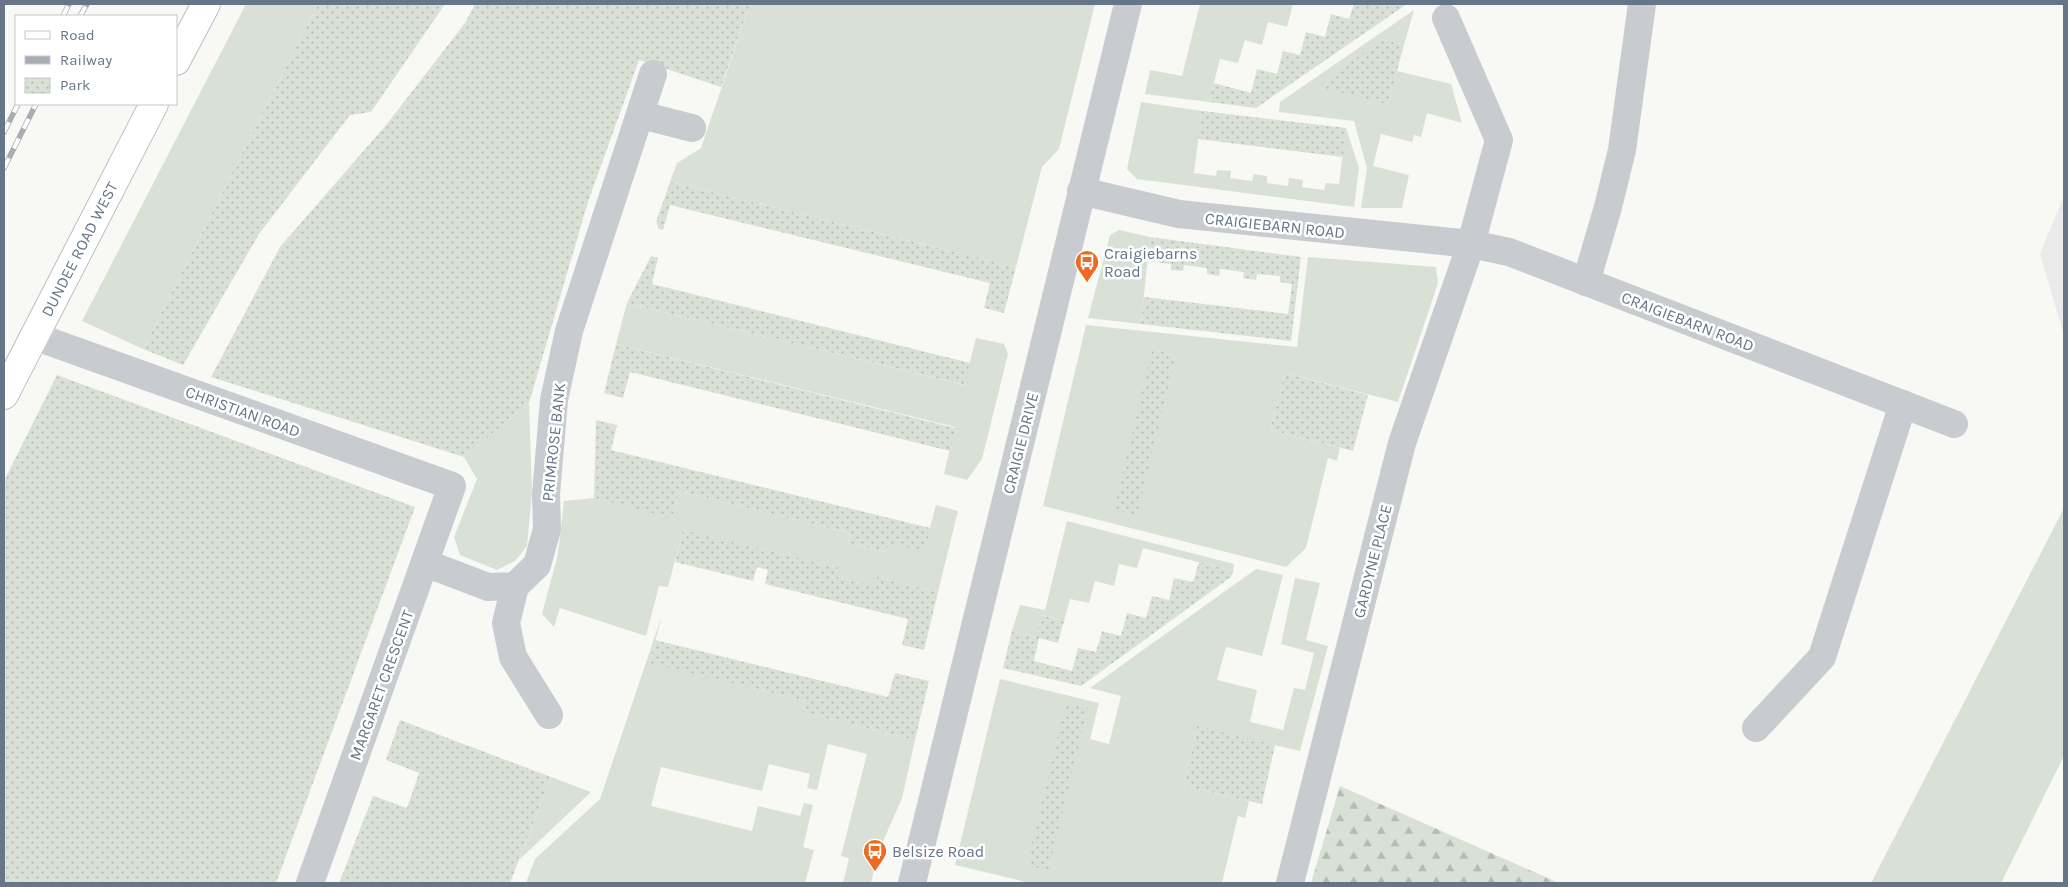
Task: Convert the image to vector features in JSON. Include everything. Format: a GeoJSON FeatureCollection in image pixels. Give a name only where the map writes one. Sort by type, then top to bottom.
{"type":"FeatureCollection","features":[{"type":"Feature","properties":{"kind":"main road"},"geometry":{"type":"LineString","coordinates":[[178,56],[206,4]]}},
{"type":"Feature","properties":{"kind":"main road","name":"DUNDEE ROAD WEST"},"geometry":{"type":"LineString","coordinates":[[4,396],[153,105]]}},
{"type":"Feature","properties":{"kind":"street","name":"CRAIGIE DRIVE"},"geometry":{"type":"LineString","coordinates":[[912,883],[1128,4]]}},
{"type":"Feature","properties":{"kind":"street"},"geometry":{"type":"LineString","coordinates":[[1586,282],[1622,150],[1642,4]]}},
{"type":"Feature","properties":{"kind":"street"},"geometry":{"type":"LineString","coordinates":[[1446,18],[1499,140],[1471,244]]}},
{"type":"Feature","properties":{"kind":"street","name":"PRIMROSE BANK"},"geometry":{"type":"LineString","coordinates":[[515,586],[537,565],[547,529],[546,494],[554,400],[569,331],[654,74]]}},
{"type":"Feature","properties":{"kind":"street"},"geometry":{"type":"LineString","coordinates":[[641,115],[692,128]]}},
{"type":"Feature","properties":{"kind":"street","name":"CRAIGIEBARN ROAD"},"geometry":{"type":"LineString","coordinates":[[1081,192],[1179,214],[1471,244],[1509,252],[1954,424]]}},
{"type":"Feature","properties":{"kind":"street","name":"GARDYNE PLACE"},"geometry":{"type":"LineString","coordinates":[[1290,883],[1402,443],[1471,244]]}},
{"type":"Feature","properties":{"kind":"street","name":"CHRISTIAN ROAD"},"geometry":{"type":"LineString","coordinates":[[34,336],[452,486]]}},
{"type":"Feature","properties":{"kind":"street"},"geometry":{"type":"LineString","coordinates":[[1756,728],[1822,657],[1903,404]]}},
{"type":"Feature","properties":{"kind":"street","name":"MARGARET CRESCENT"},"geometry":{"type":"LineString","coordinates":[[310,883],[452,486]]}},
{"type":"Feature","properties":{"kind":"street"},"geometry":{"type":"LineString","coordinates":[[425,563],[488,587],[515,586],[506,623],[514,657],[549,715]]}},
{"type":"Feature","properties":{"kind":"shaded area"},"geometry":{"type":"Polygon","coordinates":[[[2064,196],[2064,335],[2040,254],[2064,196]]]}},
{"type":"Feature","properties":{"kind":"green space"},"geometry":{"type":"Polygon","coordinates":[[[246,4],[318,4],[143,349],[82,321],[246,4]]]}},
{"type":"Feature","properties":{"kind":"green space"},"geometry":{"type":"Polygon","coordinates":[[[318,4],[445,4],[371,112],[350,115],[259,234],[183,365],[143,349],[318,4]]]}},
{"type":"Feature","properties":{"kind":"green space"},"geometry":{"type":"Polygon","coordinates":[[[475,4],[750,4],[721,87],[639,60],[588,202],[529,403],[464,457],[211,377],[280,247],[387,124],[465,23],[475,4]]]}},
{"type":"Feature","properties":{"kind":"green space"},"geometry":{"type":"Polygon","coordinates":[[[750,4],[1095,4],[1059,149],[1042,167],[1016,267],[670,182],[677,163],[701,148],[750,4]]]}},
{"type":"Feature","properties":{"kind":"green space"},"geometry":{"type":"Polygon","coordinates":[[[1200,4],[1293,4],[1287,27],[1268,22],[1262,45],[1245,40],[1238,63],[1220,59],[1209,102],[1145,94],[1150,70],[1182,76],[1200,4]]]}},
{"type":"Feature","properties":{"kind":"green space"},"geometry":{"type":"Polygon","coordinates":[[[1354,4],[1407,4],[1256,108],[1209,102],[1214,83],[1251,93],[1257,69],[1277,74],[1283,51],[1300,55],[1306,32],[1325,37],[1331,14],[1349,19],[1354,4]]]}},
{"type":"Feature","properties":{"kind":"green space"},"geometry":{"type":"Polygon","coordinates":[[[1414,10],[1404,45],[1381,39],[1388,104],[1397,71],[1451,84],[1462,123],[1427,113],[1421,137],[1414,135],[1412,142],[1381,134],[1373,166],[1409,175],[1402,208],[1361,208],[1367,168],[1354,121],[1279,112],[1280,102],[1414,10]]]}},
{"type":"Feature","properties":{"kind":"green space"},"geometry":{"type":"Polygon","coordinates":[[[1381,39],[1404,45],[1388,104],[1318,87],[1381,39]]]}},
{"type":"Feature","properties":{"kind":"green space"},"geometry":{"type":"Polygon","coordinates":[[[1141,102],[1202,111],[1194,173],[1216,176],[1217,170],[1231,171],[1230,178],[1252,181],[1254,174],[1267,176],[1267,183],[1288,186],[1289,178],[1303,180],[1302,187],[1324,190],[1326,183],[1339,184],[1346,128],[1359,168],[1354,207],[1137,179],[1127,169],[1141,102]]]}},
{"type":"Feature","properties":{"kind":"green space"},"geometry":{"type":"Polygon","coordinates":[[[1202,111],[1346,128],[1343,157],[1198,139],[1202,111]]]}},
{"type":"Feature","properties":{"kind":"green space"},"geometry":{"type":"Polygon","coordinates":[[[670,182],[1016,267],[1004,313],[984,308],[990,283],[670,205],[663,230],[659,229],[656,222],[670,182]]]}},
{"type":"Feature","properties":{"kind":"green space"},"geometry":{"type":"Polygon","coordinates":[[[1119,230],[1150,237],[1141,324],[1088,318],[1110,235],[1119,230]]]}},
{"type":"Feature","properties":{"kind":"green space"},"geometry":{"type":"Polygon","coordinates":[[[1150,237],[1301,257],[1291,341],[1141,324],[1144,297],[1288,314],[1292,284],[1280,282],[1280,276],[1257,274],[1256,280],[1243,278],[1244,272],[1220,269],[1219,276],[1207,274],[1207,268],[1184,265],[1183,271],[1171,270],[1171,264],[1148,261],[1150,237]]]}},
{"type":"Feature","properties":{"kind":"green space"},"geometry":{"type":"Polygon","coordinates":[[[651,256],[658,258],[652,284],[970,363],[965,385],[627,303],[651,256]]]}},
{"type":"Feature","properties":{"kind":"green space"},"geometry":{"type":"Polygon","coordinates":[[[1308,257],[1436,267],[1438,283],[1398,402],[1285,373],[1270,430],[1340,448],[1337,461],[1328,458],[1306,548],[1286,567],[1043,506],[1086,325],[1297,347],[1308,257]]]}},
{"type":"Feature","properties":{"kind":"green space"},"geometry":{"type":"Polygon","coordinates":[[[627,303],[964,385],[976,338],[1004,344],[1008,354],[982,459],[967,480],[944,474],[955,427],[616,344],[627,303]]]}},
{"type":"Feature","properties":{"kind":"green space"},"geometry":{"type":"Polygon","coordinates":[[[616,344],[955,428],[950,451],[630,372],[623,398],[604,393],[616,344]]]}},
{"type":"Feature","properties":{"kind":"green space"},"geometry":{"type":"Polygon","coordinates":[[[1152,350],[1176,355],[1137,515],[1114,510],[1152,350]]]}},
{"type":"Feature","properties":{"kind":"green space"},"geometry":{"type":"Polygon","coordinates":[[[1285,373],[1368,395],[1353,451],[1270,430],[1285,373]]]}},
{"type":"Feature","properties":{"kind":"green space"},"geometry":{"type":"Polygon","coordinates":[[[57,375],[415,507],[276,883],[4,883],[4,481],[57,375]]]}},
{"type":"Feature","properties":{"kind":"green space"},"geometry":{"type":"Polygon","coordinates":[[[529,403],[532,493],[527,546],[515,561],[497,570],[460,555],[454,537],[477,479],[464,457],[529,403]]]}},
{"type":"Feature","properties":{"kind":"green space"},"geometry":{"type":"Polygon","coordinates":[[[596,420],[617,425],[611,450],[930,528],[925,552],[889,543],[886,552],[848,543],[850,533],[679,491],[672,518],[594,498],[596,420]]]}},
{"type":"Feature","properties":{"kind":"green space"},"geometry":{"type":"Polygon","coordinates":[[[679,491],[850,533],[848,543],[886,552],[889,542],[924,551],[936,505],[958,511],[938,592],[877,577],[875,587],[837,577],[839,568],[683,530],[668,587],[659,586],[646,636],[560,608],[554,627],[542,614],[558,554],[564,501],[594,498],[672,517],[679,491]]]}},
{"type":"Feature","properties":{"kind":"green space"},"geometry":{"type":"Polygon","coordinates":[[[2064,508],[2064,756],[2001,883],[1871,883],[2064,508]]]}},
{"type":"Feature","properties":{"kind":"green space"},"geometry":{"type":"Polygon","coordinates":[[[1067,521],[1234,564],[1233,571],[1143,548],[1137,568],[1119,564],[1114,586],[1095,581],[1089,603],[1070,599],[1064,621],[1042,615],[1036,637],[1012,631],[1020,605],[1045,610],[1067,521]]]}},
{"type":"Feature","properties":{"kind":"green space"},"geometry":{"type":"Polygon","coordinates":[[[683,530],[840,568],[837,577],[874,586],[877,577],[938,592],[924,650],[902,645],[908,619],[765,584],[768,570],[757,567],[753,581],[675,562],[683,530]]]}},
{"type":"Feature","properties":{"kind":"green space"},"geometry":{"type":"Polygon","coordinates":[[[1199,562],[1233,571],[1231,577],[1081,686],[1003,668],[1012,631],[1036,637],[1041,615],[1064,621],[1058,643],[1039,638],[1034,661],[1072,671],[1078,648],[1096,652],[1102,631],[1121,636],[1127,613],[1146,618],[1152,596],[1169,600],[1174,578],[1193,582],[1199,562]]]}},
{"type":"Feature","properties":{"kind":"green space"},"geometry":{"type":"Polygon","coordinates":[[[1256,569],[1283,575],[1262,656],[1226,647],[1217,680],[1257,690],[1250,722],[1283,730],[1294,688],[1305,690],[1314,653],[1281,644],[1295,578],[1320,583],[1306,640],[1328,646],[1300,751],[1197,727],[1184,786],[1249,801],[1245,818],[1238,816],[1222,883],[1030,883],[955,865],[1000,679],[1099,703],[1090,739],[1109,744],[1121,696],[1090,688],[1256,569]]]}},
{"type":"Feature","properties":{"kind":"green space"},"geometry":{"type":"Polygon","coordinates":[[[662,615],[650,662],[805,701],[803,712],[915,740],[902,798],[878,853],[871,883],[843,883],[849,858],[841,856],[867,754],[828,744],[817,790],[807,788],[810,774],[769,764],[762,791],[661,767],[651,806],[752,831],[758,806],[800,816],[804,803],[813,805],[803,847],[814,850],[805,883],[526,883],[535,859],[600,799],[662,615]]]}},
{"type":"Feature","properties":{"kind":"green space"},"geometry":{"type":"Polygon","coordinates":[[[655,640],[888,697],[895,673],[929,681],[915,740],[802,712],[805,701],[650,663],[655,640]]]}},
{"type":"Feature","properties":{"kind":"green space"},"geometry":{"type":"Polygon","coordinates":[[[1066,703],[1088,708],[1048,871],[1027,865],[1066,703]]]}},
{"type":"Feature","properties":{"kind":"green space"},"geometry":{"type":"Polygon","coordinates":[[[400,720],[551,777],[510,883],[339,883],[373,796],[407,808],[419,773],[386,760],[400,720]]]}},
{"type":"Feature","properties":{"kind":"green space"},"geometry":{"type":"Polygon","coordinates":[[[1197,726],[1275,745],[1262,804],[1184,786],[1197,726]]]}},
{"type":"Feature","properties":{"kind":"green space"},"geometry":{"type":"Polygon","coordinates":[[[551,777],[591,792],[519,860],[551,777]]]}},
{"type":"Feature","properties":{"kind":"green space"},"geometry":{"type":"Polygon","coordinates":[[[1340,786],[1559,883],[1311,883],[1340,786]]]}},
{"type":"Feature","properties":{"kind":"railway"},"geometry":{"type":"LineString","coordinates":[[64,15],[69,4]]}},
{"type":"Feature","properties":{"kind":"railway"},"geometry":{"type":"LineString","coordinates":[[81,15],[87,4]]}},
{"type":"Feature","properties":{"kind":"railway"},"geometry":{"type":"LineString","coordinates":[[4,132],[18,105]]}},
{"type":"Feature","properties":{"kind":"railway"},"geometry":{"type":"LineString","coordinates":[[4,168],[36,105]]}},
{"type":"Feature","properties":{"kind":"place","name":"Craigiebarns Road"},"geometry":{"type":"Point","coordinates":[1087,283]}},
{"type":"Feature","properties":{"kind":"place","name":"Belsize Road"},"geometry":{"type":"Point","coordinates":[875,872]}}]}
